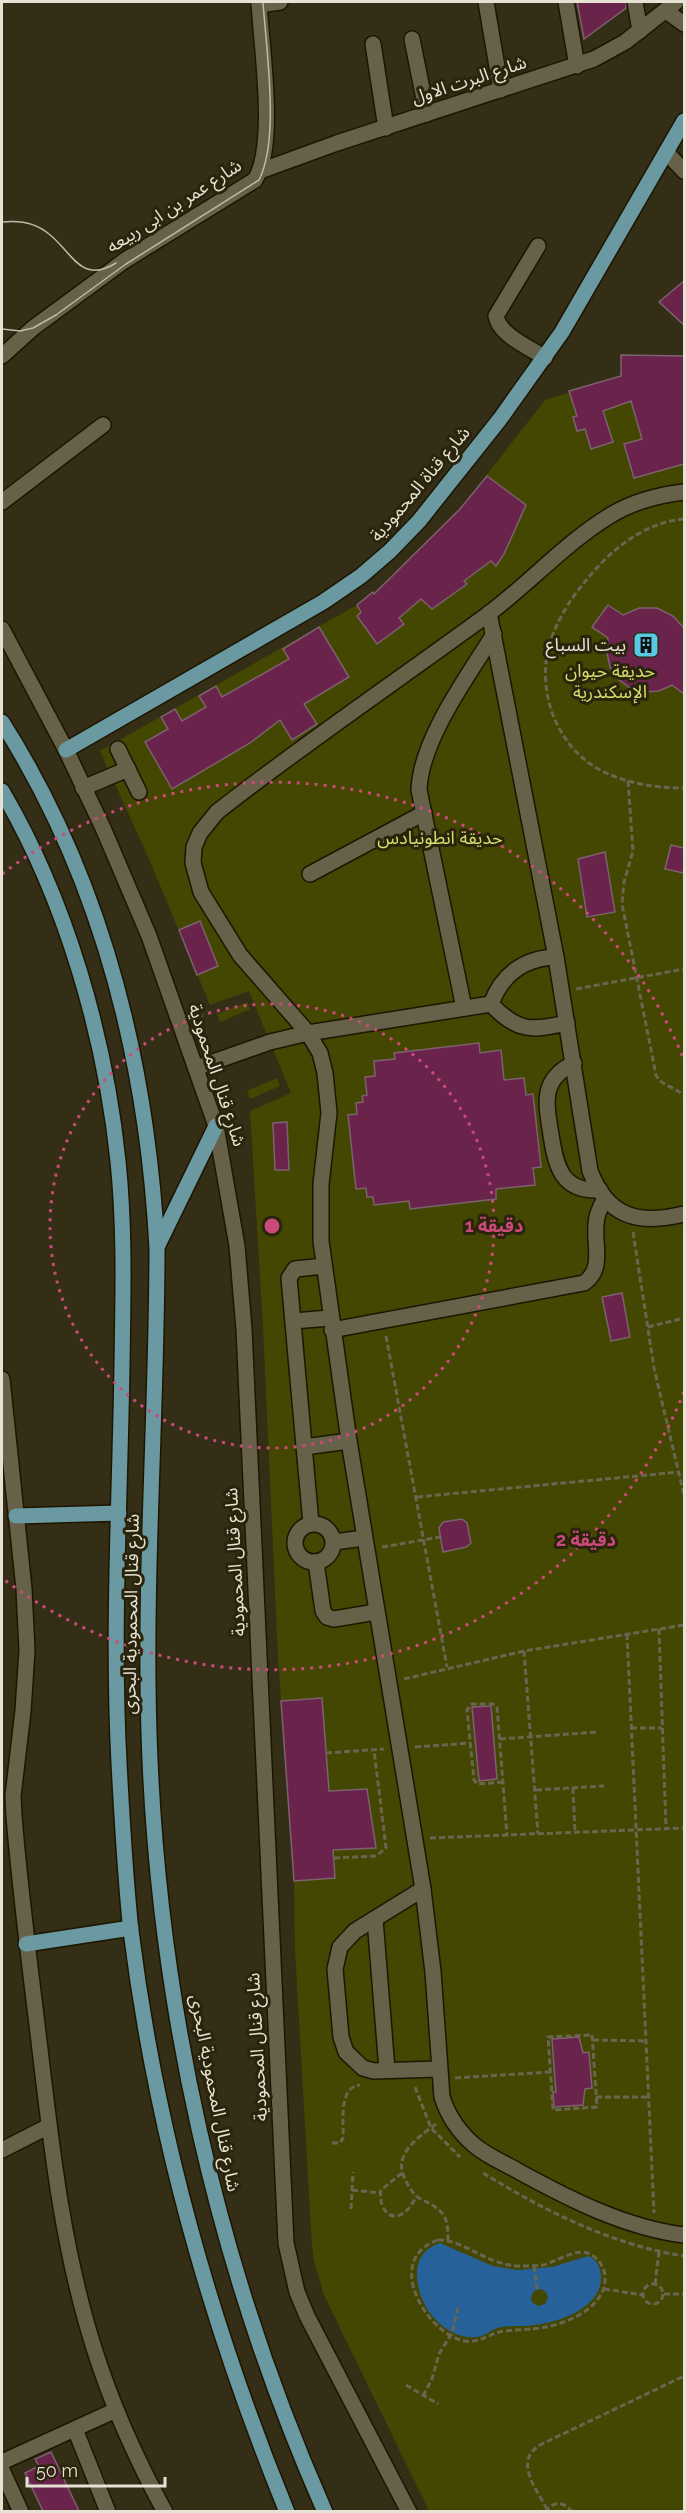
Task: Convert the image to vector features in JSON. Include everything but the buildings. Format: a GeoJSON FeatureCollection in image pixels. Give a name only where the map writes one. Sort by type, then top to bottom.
{"type":"FeatureCollection","features":[{"type":"Feature","properties":{"kind":"main road","name":"شارع قناة المحمودية"},"geometry":{"type":"LineString","coordinates":[[66,750],[323,602],[361,576],[390,551],[419,520],[545,358],[684,121]]}},
{"type":"Feature","properties":{"kind":"main road","name":"شارع قنال المحمودية البحرى"},"geometry":{"type":"LineString","coordinates":[[2,722],[56,821],[93,910],[109,956],[127,1022],[142,1098],[154,1198],[157,1248],[148,1672],[149,1734],[156,1837],[168,1949],[193,2100],[220,2214],[268,2369],[325,2511]]}},
{"type":"Feature","properties":{"kind":"main road","name":"شارع قنال المحمودية البحرى"},"geometry":{"type":"LineString","coordinates":[[2,791],[27,840],[63,925],[92,1016],[112,1113],[121,1210],[123,1293],[118,1513],[119,1760],[131,1928],[156,2084],[192,2237],[240,2388],[287,2511]]}},
{"type":"Feature","properties":{"kind":"main road"},"geometry":{"type":"LineString","coordinates":[[157,1248],[216,1126]]}},
{"type":"Feature","properties":{"kind":"main road"},"geometry":{"type":"LineString","coordinates":[[16,1516],[118,1513]]}},
{"type":"Feature","properties":{"kind":"main road"},"geometry":{"type":"LineString","coordinates":[[26,1944],[131,1928]]}},
{"type":"Feature","properties":{"kind":"street"},"geometry":{"type":"LineString","coordinates":[[259,3],[280,2]]}},
{"type":"Feature","properties":{"kind":"street"},"geometry":{"type":"LineString","coordinates":[[486,2],[501,90]]}},
{"type":"Feature","properties":{"kind":"street"},"geometry":{"type":"LineString","coordinates":[[566,2],[577,66]]}},
{"type":"Feature","properties":{"kind":"street"},"geometry":{"type":"LineString","coordinates":[[635,2],[640,31]]}},
{"type":"Feature","properties":{"kind":"street","name":"شارع عمر بن ابى ربيعه"},"geometry":{"type":"LineString","coordinates":[[2,356],[33,328],[87,287],[150,244],[255,180],[260,171],[266,117],[259,3]]}},
{"type":"Feature","properties":{"kind":"street"},"geometry":{"type":"LineString","coordinates":[[671,6],[684,24]]}},
{"type":"Feature","properties":{"kind":"street","name":"شارع البرت الاول"},"geometry":{"type":"LineString","coordinates":[[260,171],[577,66],[610,51],[671,6]]}},
{"type":"Feature","properties":{"kind":"street"},"geometry":{"type":"LineString","coordinates":[[412,39],[427,114]]}},
{"type":"Feature","properties":{"kind":"street"},"geometry":{"type":"LineString","coordinates":[[373,44],[386,128]]}},
{"type":"Feature","properties":{"kind":"street"},"geometry":{"type":"LineString","coordinates":[[666,152],[684,171]]}},
{"type":"Feature","properties":{"kind":"street"},"geometry":{"type":"LineString","coordinates":[[538,246],[496,316],[497,324],[504,330],[545,358]]}},
{"type":"Feature","properties":{"kind":"street"},"geometry":{"type":"LineString","coordinates":[[2,502],[103,425]]}},
{"type":"Feature","properties":{"kind":"street"},"geometry":{"type":"LineString","coordinates":[[684,492],[663,494],[637,502],[612,514],[590,529],[489,613],[213,816],[200,833],[194,847],[193,863],[201,892],[211,911],[256,977],[308,1034],[320,1053],[328,1093],[329,1113],[320,1212],[324,1266],[364,1538],[423,1888],[446,2069],[442,2097],[457,2127],[477,2148],[534,2180],[632,2223],[684,2235]]}},
{"type":"Feature","properties":{"kind":"street"},"geometry":{"type":"LineString","coordinates":[[489,613],[556,957],[586,1152],[591,1171],[602,1194],[613,1206],[631,1217],[651,1220],[684,1214]]}},
{"type":"Feature","properties":{"kind":"street","name":"شارع قنال المحمودية"},"geometry":{"type":"LineString","coordinates":[[2,629],[66,750],[149,936],[216,1126],[232,1206],[241,1287],[286,2243],[297,2292],[307,2316],[409,2511]]}},
{"type":"Feature","properties":{"kind":"street"},"geometry":{"type":"LineString","coordinates":[[464,1008],[423,813],[419,777],[426,753],[461,687],[494,634]]}},
{"type":"Feature","properties":{"kind":"street"},"geometry":{"type":"LineString","coordinates":[[118,749],[139,792]]}},
{"type":"Feature","properties":{"kind":"street"},"geometry":{"type":"LineString","coordinates":[[84,788],[128,770]]}},
{"type":"Feature","properties":{"kind":"street"},"geometry":{"type":"LineString","coordinates":[[310,874],[423,813]]}},
{"type":"Feature","properties":{"kind":"street"},"geometry":{"type":"LineString","coordinates":[[491,1004],[500,984],[516,969],[535,960],[556,957]]}},
{"type":"Feature","properties":{"kind":"street"},"geometry":{"type":"LineString","coordinates":[[196,1068],[270,1042],[491,1004]]}},
{"type":"Feature","properties":{"kind":"street"},"geometry":{"type":"LineString","coordinates":[[491,1004],[508,1020],[522,1028],[538,1029],[567,1023]]}},
{"type":"Feature","properties":{"kind":"street"},"geometry":{"type":"LineString","coordinates":[[573,1063],[557,1074],[548,1092],[546,1103],[555,1156],[559,1171],[570,1183],[602,1194]]}},
{"type":"Feature","properties":{"kind":"street"},"geometry":{"type":"LineString","coordinates":[[293,1321],[331,1324],[383,1320],[584,1283],[594,1274],[597,1267],[596,1226],[602,1194]]}},
{"type":"Feature","properties":{"kind":"street"},"geometry":{"type":"LineString","coordinates":[[311,1524],[290,1274],[295,1269],[324,1266]]}},
{"type":"Feature","properties":{"kind":"street"},"geometry":{"type":"LineString","coordinates":[[2,1379],[24,1589],[27,1650],[23,1711],[8,1819],[49,2126],[64,2225],[93,2346],[116,2410],[165,2511]]}},
{"type":"Feature","properties":{"kind":"street"},"geometry":{"type":"LineString","coordinates":[[304,1447],[349,1441]]}},
{"type":"Feature","properties":{"kind":"street"},"geometry":{"type":"LineString","coordinates":[[311,1524],[318,1524],[329,1530],[334,1542],[329,1556],[316,1562],[304,1559],[296,1549],[295,1542],[300,1530],[311,1524]]}},
{"type":"Feature","properties":{"kind":"street"},"geometry":{"type":"LineString","coordinates":[[334,1542],[364,1538]]}},
{"type":"Feature","properties":{"kind":"street"},"geometry":{"type":"LineString","coordinates":[[316,1562],[323,1611],[327,1617],[334,1619],[376,1612]]}},
{"type":"Feature","properties":{"kind":"street"},"geometry":{"type":"LineString","coordinates":[[423,1888],[346,1938],[336,1958],[335,1969],[341,2037],[346,2052],[363,2068],[446,2069]]}},
{"type":"Feature","properties":{"kind":"street"},"geometry":{"type":"LineString","coordinates":[[375,1919],[387,2070]]}},
{"type":"Feature","properties":{"kind":"street"},"geometry":{"type":"LineString","coordinates":[[2,2150],[49,2126]]}},
{"type":"Feature","properties":{"kind":"street"},"geometry":{"type":"LineString","coordinates":[[2,2462],[116,2410]]}},
{"type":"Feature","properties":{"kind":"street"},"geometry":{"type":"LineString","coordinates":[[75,2429],[108,2511]]}},
{"type":"Feature","properties":{"kind":"street"},"geometry":{"type":"LineString","coordinates":[[2,2470],[21,2511]]}},
{"type":"Feature","properties":{"kind":"path"},"geometry":{"type":"LineString","coordinates":[[684,519],[668,521],[637,534],[600,564],[570,602],[549,644],[545,678],[547,694],[558,726],[572,746],[590,763],[604,772],[628,781],[648,786],[684,788]]}},
{"type":"Feature","properties":{"kind":"path"},"geometry":{"type":"LineString","coordinates":[[628,781],[633,850],[622,893],[636,978],[656,1075],[662,1083],[682,1090],[684,1096]]}},
{"type":"Feature","properties":{"kind":"path"},"geometry":{"type":"LineString","coordinates":[[562,992],[684,969]]}},
{"type":"Feature","properties":{"kind":"path"},"geometry":{"type":"LineString","coordinates":[[631,1217],[654,1368],[684,1496]]}},
{"type":"Feature","properties":{"kind":"path"},"geometry":{"type":"LineString","coordinates":[[648,1327],[684,1318]]}},
{"type":"Feature","properties":{"kind":"path"},"geometry":{"type":"LineString","coordinates":[[383,1320],[447,1668]]}},
{"type":"Feature","properties":{"kind":"path"},"geometry":{"type":"LineString","coordinates":[[417,1497],[679,1472]]}},
{"type":"Feature","properties":{"kind":"path"},"geometry":{"type":"LineString","coordinates":[[380,1547],[441,1538]]}},
{"type":"Feature","properties":{"kind":"path"},"geometry":{"type":"LineString","coordinates":[[402,1679],[524,1651],[684,1625]]}},
{"type":"Feature","properties":{"kind":"path"},"geometry":{"type":"LineString","coordinates":[[659,1629],[666,1829]]}},
{"type":"Feature","properties":{"kind":"path"},"geometry":{"type":"LineString","coordinates":[[627,1634],[654,2214]]}},
{"type":"Feature","properties":{"kind":"path"},"geometry":{"type":"LineString","coordinates":[[524,1651],[538,1834]]}},
{"type":"Feature","properties":{"kind":"path"},"geometry":{"type":"LineString","coordinates":[[503,1782],[475,1782],[467,1710],[469,1706],[491,1704],[496,1706],[500,1739],[507,1835]]}},
{"type":"Feature","properties":{"kind":"path"},"geometry":{"type":"LineString","coordinates":[[631,1728],[663,1728]]}},
{"type":"Feature","properties":{"kind":"path"},"geometry":{"type":"LineString","coordinates":[[500,1739],[598,1732]]}},
{"type":"Feature","properties":{"kind":"path"},"geometry":{"type":"LineString","coordinates":[[413,1747],[415,1758]]}},
{"type":"Feature","properties":{"kind":"path"},"geometry":{"type":"LineString","coordinates":[[334,1858],[376,1856],[386,1848],[374,1750]]}},
{"type":"Feature","properties":{"kind":"path"},"geometry":{"type":"LineString","coordinates":[[536,1790],[604,1786]]}},
{"type":"Feature","properties":{"kind":"path"},"geometry":{"type":"LineString","coordinates":[[573,1788],[575,1833]]}},
{"type":"Feature","properties":{"kind":"path"},"geometry":{"type":"LineString","coordinates":[[430,1848],[428,1838],[684,1828]]}},
{"type":"Feature","properties":{"kind":"path"},"geometry":{"type":"LineString","coordinates":[[592,2035],[597,2107],[553,2110],[550,2072],[548,2037],[592,2035]]}},
{"type":"Feature","properties":{"kind":"path"},"geometry":{"type":"LineString","coordinates":[[592,2040],[647,2041]]}},
{"type":"Feature","properties":{"kind":"path"},"geometry":{"type":"LineString","coordinates":[[446,2069],[454,2078],[454,2085]]}},
{"type":"Feature","properties":{"kind":"path"},"geometry":{"type":"LineString","coordinates":[[454,2078],[550,2072]]}},
{"type":"Feature","properties":{"kind":"path"},"geometry":{"type":"LineString","coordinates":[[596,2097],[650,2097]]}},
{"type":"Feature","properties":{"kind":"path"},"geometry":{"type":"LineString","coordinates":[[448,2241],[446,2219],[440,2211],[417,2196],[402,2173],[404,2152],[449,2114]]}},
{"type":"Feature","properties":{"kind":"path"},"geometry":{"type":"LineString","coordinates":[[351,2210],[353,2172]]}},
{"type":"Feature","properties":{"kind":"path"},"geometry":{"type":"LineString","coordinates":[[402,2173],[385,2186],[380,2193],[381,2206],[391,2216],[405,2212],[417,2196]]}},
{"type":"Feature","properties":{"kind":"path"},"geometry":{"type":"LineString","coordinates":[[352,2190],[380,2193]]}},
{"type":"Feature","properties":{"kind":"path"},"geometry":{"type":"LineString","coordinates":[[647,2212],[663,2216]]}},
{"type":"Feature","properties":{"kind":"path"},"geometry":{"type":"LineString","coordinates":[[448,2241],[496,2262],[534,2266],[586,2252],[601,2264],[605,2277],[604,2289],[589,2308],[569,2320],[547,2327],[501,2332],[473,2342],[439,2329],[426,2314],[412,2281],[414,2262],[432,2242],[448,2241]]}},
{"type":"Feature","properties":{"kind":"path"},"geometry":{"type":"LineString","coordinates":[[655,2284],[659,2252]]}},
{"type":"Feature","properties":{"kind":"path"},"geometry":{"type":"LineString","coordinates":[[534,2266],[537,2289]]}},
{"type":"Feature","properties":{"kind":"path"},"geometry":{"type":"LineString","coordinates":[[655,2284],[663,2290],[664,2294],[662,2300],[654,2304],[645,2301],[643,2295],[647,2286],[655,2284]]}},
{"type":"Feature","properties":{"kind":"path"},"geometry":{"type":"LineString","coordinates":[[604,2289],[643,2295]]}},
{"type":"Feature","properties":{"kind":"path"},"geometry":{"type":"LineString","coordinates":[[664,2294],[684,2294]]}},
{"type":"Feature","properties":{"kind":"path"},"geometry":{"type":"LineString","coordinates":[[423,2396],[432,2379],[439,2354],[451,2334],[458,2308]]}},
{"type":"Feature","properties":{"kind":"path"},"geometry":{"type":"LineString","coordinates":[[572,2511],[568,2506],[559,2503],[546,2510],[527,2470],[526,2462],[532,2452],[542,2444],[684,2376]]}},
{"type":"Feature","properties":{"kind":"path"},"geometry":{"type":"LineString","coordinates":[[406,2385],[438,2404]]}},
{"type":"Feature","properties":{"kind":"green space","name":"حديقة انطونيادس"},"geometry":{"type":"Polygon","coordinates":[[[621,377],[684,377],[684,2511],[429,2511],[324,2295],[312,2246],[295,1951],[294,1881],[278,1658],[263,1326],[250,1111],[291,1093],[249,991],[210,1005],[149,859],[100,751],[357,605],[373,592],[375,594],[461,508],[545,400],[621,377]]]}},
{"type":"Feature","properties":{"kind":"green space"},"geometry":{"type":"Polygon","coordinates":[[[247,1002],[250,1009],[220,1022],[217,1014],[247,1002]]]}},
{"type":"Feature","properties":{"kind":"green space"},"geometry":{"type":"Polygon","coordinates":[[[277,1078],[280,1086],[250,1099],[247,1091],[277,1078]]]}},
{"type":"Feature","properties":{"kind":"water"},"geometry":{"type":"Polygon","coordinates":[[[440,2243],[493,2266],[517,2270],[552,2267],[588,2256],[594,2259],[599,2267],[601,2278],[599,2289],[594,2298],[577,2312],[555,2321],[527,2326],[506,2326],[477,2337],[453,2333],[434,2318],[418,2286],[418,2263],[423,2254],[440,2243]],[[541,2289],[534,2291],[531,2297],[532,2302],[538,2306],[545,2304],[548,2298],[546,2292],[541,2289]]]}},
{"type":"Feature","properties":{"kind":"tram line"},"geometry":{"type":"LineString","coordinates":[[2,329],[20,331],[33,328],[56,315],[126,264],[259,180],[269,141],[270,118],[269,68],[263,2]]}},
{"type":"Feature","properties":{"kind":"tram line"},"geometry":{"type":"LineString","coordinates":[[2,222],[15,221],[38,227],[49,234],[78,264],[85,268],[104,269],[116,263]]}},
{"type":"Feature","properties":{"kind":"place","name":"بيت السباع"},"geometry":{"type":"Point","coordinates":[646,645]}},
{"type":"Feature","properties":{"kind":"park label","name":"حديقة حيوان الإسكندرية"},"geometry":{"type":"Point","coordinates":[610,681]}}]}
